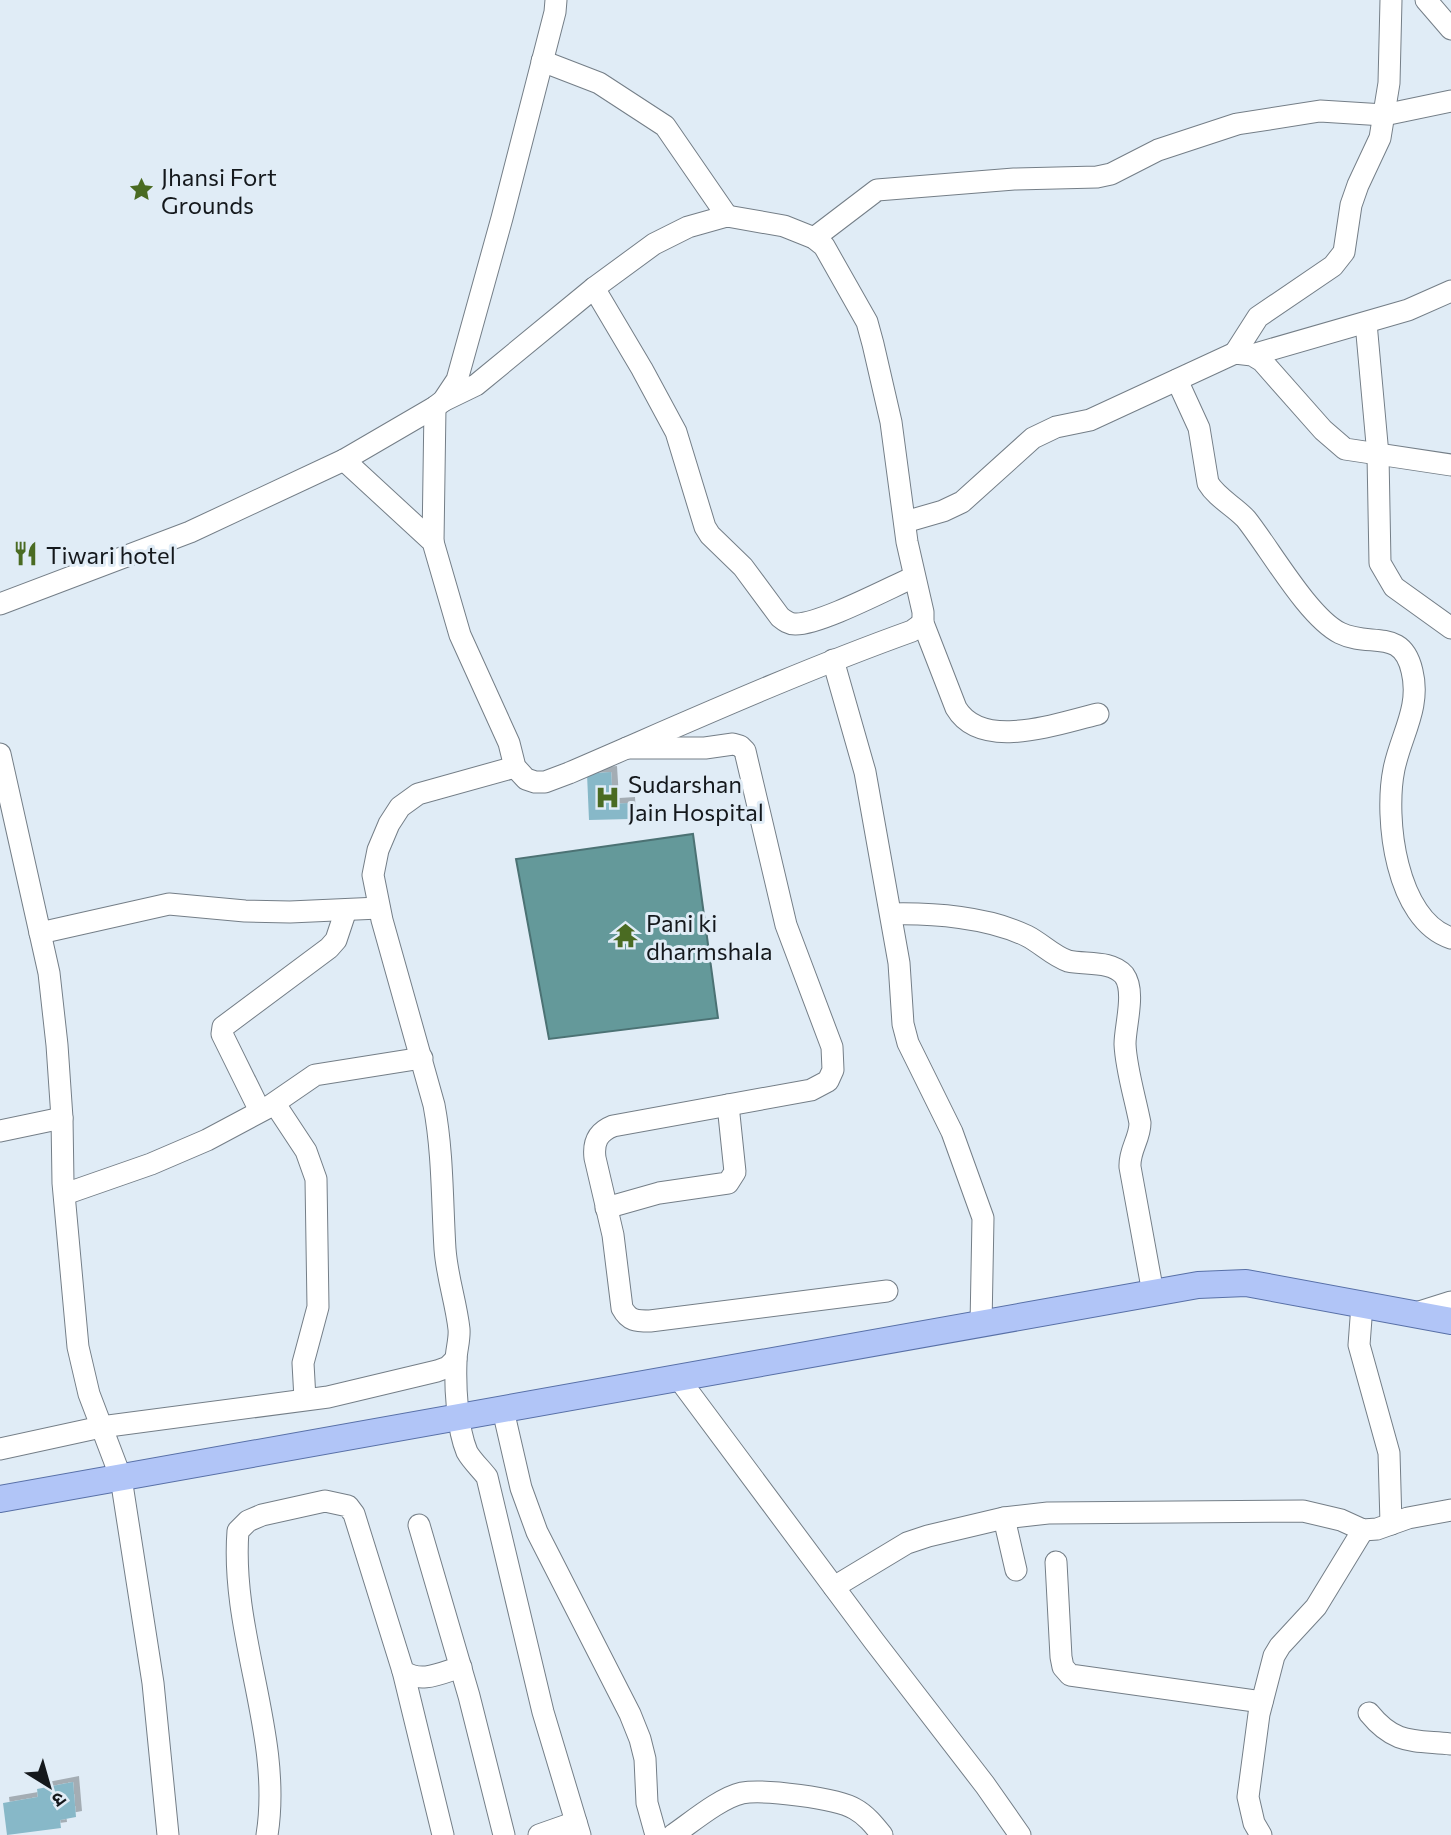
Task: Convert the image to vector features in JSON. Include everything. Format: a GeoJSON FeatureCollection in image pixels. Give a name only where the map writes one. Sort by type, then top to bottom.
{"type":"FeatureCollection","features":[{"type":"Feature","properties":{"kind":"main road"},"geometry":{"type":"LineString","coordinates":[[0,1499],[1198,1285],[1247,1283],[1451,1321]]}},
{"type":"Feature","properties":{"kind":"street"},"geometry":{"type":"LineString","coordinates":[[410,421],[444,376],[489,217],[543,0]]}},
{"type":"Feature","properties":{"kind":"street"},"geometry":{"type":"LineString","coordinates":[[556,0],[502,218],[457,380],[439,404],[433,542],[460,635],[509,743],[515,767],[526,779],[545,782],[833,660],[912,631],[923,623]]}},
{"type":"Feature","properties":{"kind":"street"},"geometry":{"type":"LineString","coordinates":[[1244,354],[1258,317],[1327,271],[1344,252],[1358,185],[1380,138],[1389,83],[1391,0]]}},
{"type":"Feature","properties":{"kind":"street"},"geometry":{"type":"LineString","coordinates":[[1426,0],[1451,29]]}},
{"type":"Feature","properties":{"kind":"street"},"geometry":{"type":"LineString","coordinates":[[542,61],[599,83],[665,126],[727,216]]}},
{"type":"Feature","properties":{"kind":"street"},"geometry":{"type":"LineString","coordinates":[[814,238],[877,190],[1001,180],[1097,177],[1111,174],[1158,150],[1237,124],[1320,111],[1384,115],[1451,101]]}},
{"type":"Feature","properties":{"kind":"street"},"geometry":{"type":"LineString","coordinates":[[0,604],[190,532],[344,460],[476,385],[594,288],[654,244],[688,227],[727,216],[784,226],[814,238],[824,246],[867,322],[891,422],[923,623],[963,720],[991,731],[1013,732],[1098,714]]}},
{"type":"Feature","properties":{"kind":"street"},"geometry":{"type":"LineString","coordinates":[[594,288],[676,432],[705,527],[743,567],[780,617],[788,623],[796,624],[818,619],[914,577]]}},
{"type":"Feature","properties":{"kind":"street"},"geometry":{"type":"LineString","coordinates":[[905,522],[943,511],[962,502],[1044,430],[1090,420],[1177,380],[1244,354],[1366,323],[1408,310],[1451,291]]}},
{"type":"Feature","properties":{"kind":"street"},"geometry":{"type":"LineString","coordinates":[[1366,323],[1378,455],[1380,563],[1394,587],[1451,628]]}},
{"type":"Feature","properties":{"kind":"street"},"geometry":{"type":"LineString","coordinates":[[1244,354],[1262,361],[1345,449],[1451,466]]}},
{"type":"Feature","properties":{"kind":"street"},"geometry":{"type":"LineString","coordinates":[[1177,380],[1196,417],[1208,483],[1212,490],[1247,521],[1312,608],[1328,624],[1353,638],[1382,640],[1397,645],[1407,654],[1416,696],[1394,769],[1392,824],[1396,851],[1412,903],[1431,928],[1449,940]]}},
{"type":"Feature","properties":{"kind":"street"},"geometry":{"type":"LineString","coordinates":[[344,460],[433,542]]}},
{"type":"Feature","properties":{"kind":"street"},"geometry":{"type":"LineString","coordinates":[[833,660],[865,772],[899,963],[903,1024],[908,1043],[952,1132],[983,1218],[981,1325]]}},
{"type":"Feature","properties":{"kind":"street"},"geometry":{"type":"LineString","coordinates":[[627,748],[705,748],[733,744],[745,751],[786,925],[832,1047],[833,1070],[828,1081],[811,1090],[613,1126],[604,1129],[596,1138],[594,1147],[616,1255],[622,1308],[626,1317],[635,1321],[887,1291]]}},
{"type":"Feature","properties":{"kind":"street"},"geometry":{"type":"LineString","coordinates":[[0,754],[40,933],[56,1034],[65,1194],[78,1347],[89,1394],[121,1478],[153,1683],[169,1835]]}},
{"type":"Feature","properties":{"kind":"street"},"geometry":{"type":"LineString","coordinates":[[515,767],[418,794],[400,807],[388,824],[377,850],[373,875],[379,908],[422,1058],[440,1136],[444,1176],[445,1249],[459,1329],[456,1359],[459,1418],[466,1449],[487,1477],[543,1712],[578,1828],[539,1835]]}},
{"type":"Feature","properties":{"kind":"street"},"geometry":{"type":"LineString","coordinates":[[40,933],[169,904],[246,911],[379,908]]}},
{"type":"Feature","properties":{"kind":"street"},"geometry":{"type":"LineString","coordinates":[[305,1399],[303,1363],[318,1307],[316,1179],[306,1151],[268,1107],[222,1034],[223,1027],[329,948],[336,940],[346,910]]}},
{"type":"Feature","properties":{"kind":"street"},"geometry":{"type":"LineString","coordinates":[[891,914],[939,914],[1004,928],[1027,936],[1065,960],[1102,965],[1125,976],[1129,989],[1125,1042],[1140,1123],[1140,1131],[1129,1156],[1153,1293]]}},
{"type":"Feature","properties":{"kind":"street"},"geometry":{"type":"LineString","coordinates":[[65,1194],[151,1164],[206,1140],[268,1107],[315,1075],[422,1058]]}},
{"type":"Feature","properties":{"kind":"street"},"geometry":{"type":"LineString","coordinates":[[606,1208],[659,1193],[728,1183],[735,1172],[728,1105]]}},
{"type":"Feature","properties":{"kind":"street"},"geometry":{"type":"LineString","coordinates":[[0,1131],[62,1118]]}},
{"type":"Feature","properties":{"kind":"street"},"geometry":{"type":"LineString","coordinates":[[1412,1314],[1451,1302]]}},
{"type":"Feature","properties":{"kind":"street"},"geometry":{"type":"LineString","coordinates":[[1362,1305],[1359,1345],[1389,1453],[1391,1524]]}},
{"type":"Feature","properties":{"kind":"street"},"geometry":{"type":"LineString","coordinates":[[0,1449],[101,1427],[328,1396],[437,1371],[448,1367],[456,1359]]}},
{"type":"Feature","properties":{"kind":"street"},"geometry":{"type":"LineString","coordinates":[[679,1379],[1020,1835]]}},
{"type":"Feature","properties":{"kind":"street"},"geometry":{"type":"LineString","coordinates":[[503,1410],[522,1488],[537,1532],[630,1714],[640,1739],[645,1759],[647,1803],[656,1835]]}},
{"type":"Feature","properties":{"kind":"street"},"geometry":{"type":"LineString","coordinates":[[268,1835],[271,1811],[270,1766],[243,1622],[238,1531],[248,1521],[262,1515],[325,1501],[348,1506],[354,1514],[403,1671],[443,1835]]}},
{"type":"Feature","properties":{"kind":"street"},"geometry":{"type":"LineString","coordinates":[[834,1587],[907,1544],[928,1536],[1004,1518],[1048,1513],[1303,1511],[1340,1520],[1363,1530],[1377,1530],[1429,1513],[1451,1510]]}},
{"type":"Feature","properties":{"kind":"street"},"geometry":{"type":"LineString","coordinates":[[1004,1518],[1016,1570]]}},
{"type":"Feature","properties":{"kind":"street"},"geometry":{"type":"LineString","coordinates":[[419,1525],[461,1667],[504,1835]]}},
{"type":"Feature","properties":{"kind":"street"},"geometry":{"type":"LineString","coordinates":[[1261,1835],[1254,1823],[1248,1797],[1262,1702],[1274,1656],[1316,1607],[1363,1530]]}},
{"type":"Feature","properties":{"kind":"street"},"geometry":{"type":"LineString","coordinates":[[1056,1562],[1061,1657],[1063,1667],[1070,1675],[1262,1702]]}},
{"type":"Feature","properties":{"kind":"street"},"geometry":{"type":"LineString","coordinates":[[403,1671],[411,1677],[421,1678],[461,1667]]}},
{"type":"Feature","properties":{"kind":"street"},"geometry":{"type":"LineString","coordinates":[[1369,1713],[1389,1734],[1399,1738],[1451,1744]]}},
{"type":"Feature","properties":{"kind":"street"},"geometry":{"type":"LineString","coordinates":[[673,1835],[730,1798],[743,1793],[814,1798],[852,1807],[866,1816],[882,1835]]}},
{"type":"Feature","properties":{"kind":"shaded area"},"geometry":{"type":"Polygon","coordinates":[[[693,834],[718,1018],[549,1039],[516,859],[693,834]]]}},
{"type":"Feature","properties":{"kind":"building"},"geometry":{"type":"Polygon","coordinates":[[[611,772],[613,804],[629,803],[630,819],[589,820],[587,774],[611,772]]]}},
{"type":"Feature","properties":{"kind":"building"},"geometry":{"type":"Polygon","coordinates":[[[73,1782],[76,1817],[60,1820],[61,1828],[7,1835],[3,1803],[38,1797],[37,1789],[73,1782]]]}},
{"type":"Feature","properties":{"kind":"place","name":"Jhansi Fort Grounds"},"geometry":{"type":"Point","coordinates":[141,190]}},
{"type":"Feature","properties":{"kind":"place","name":"Tiwari hotel"},"geometry":{"type":"Point","coordinates":[26,554]}},
{"type":"Feature","properties":{"kind":"place","name":"Sudarshan Jain Hospital"},"geometry":{"type":"Point","coordinates":[608,797]}},
{"type":"Feature","properties":{"kind":"place","name":"Pani ki dharmshala"},"geometry":{"type":"Point","coordinates":[626,936]}}]}
